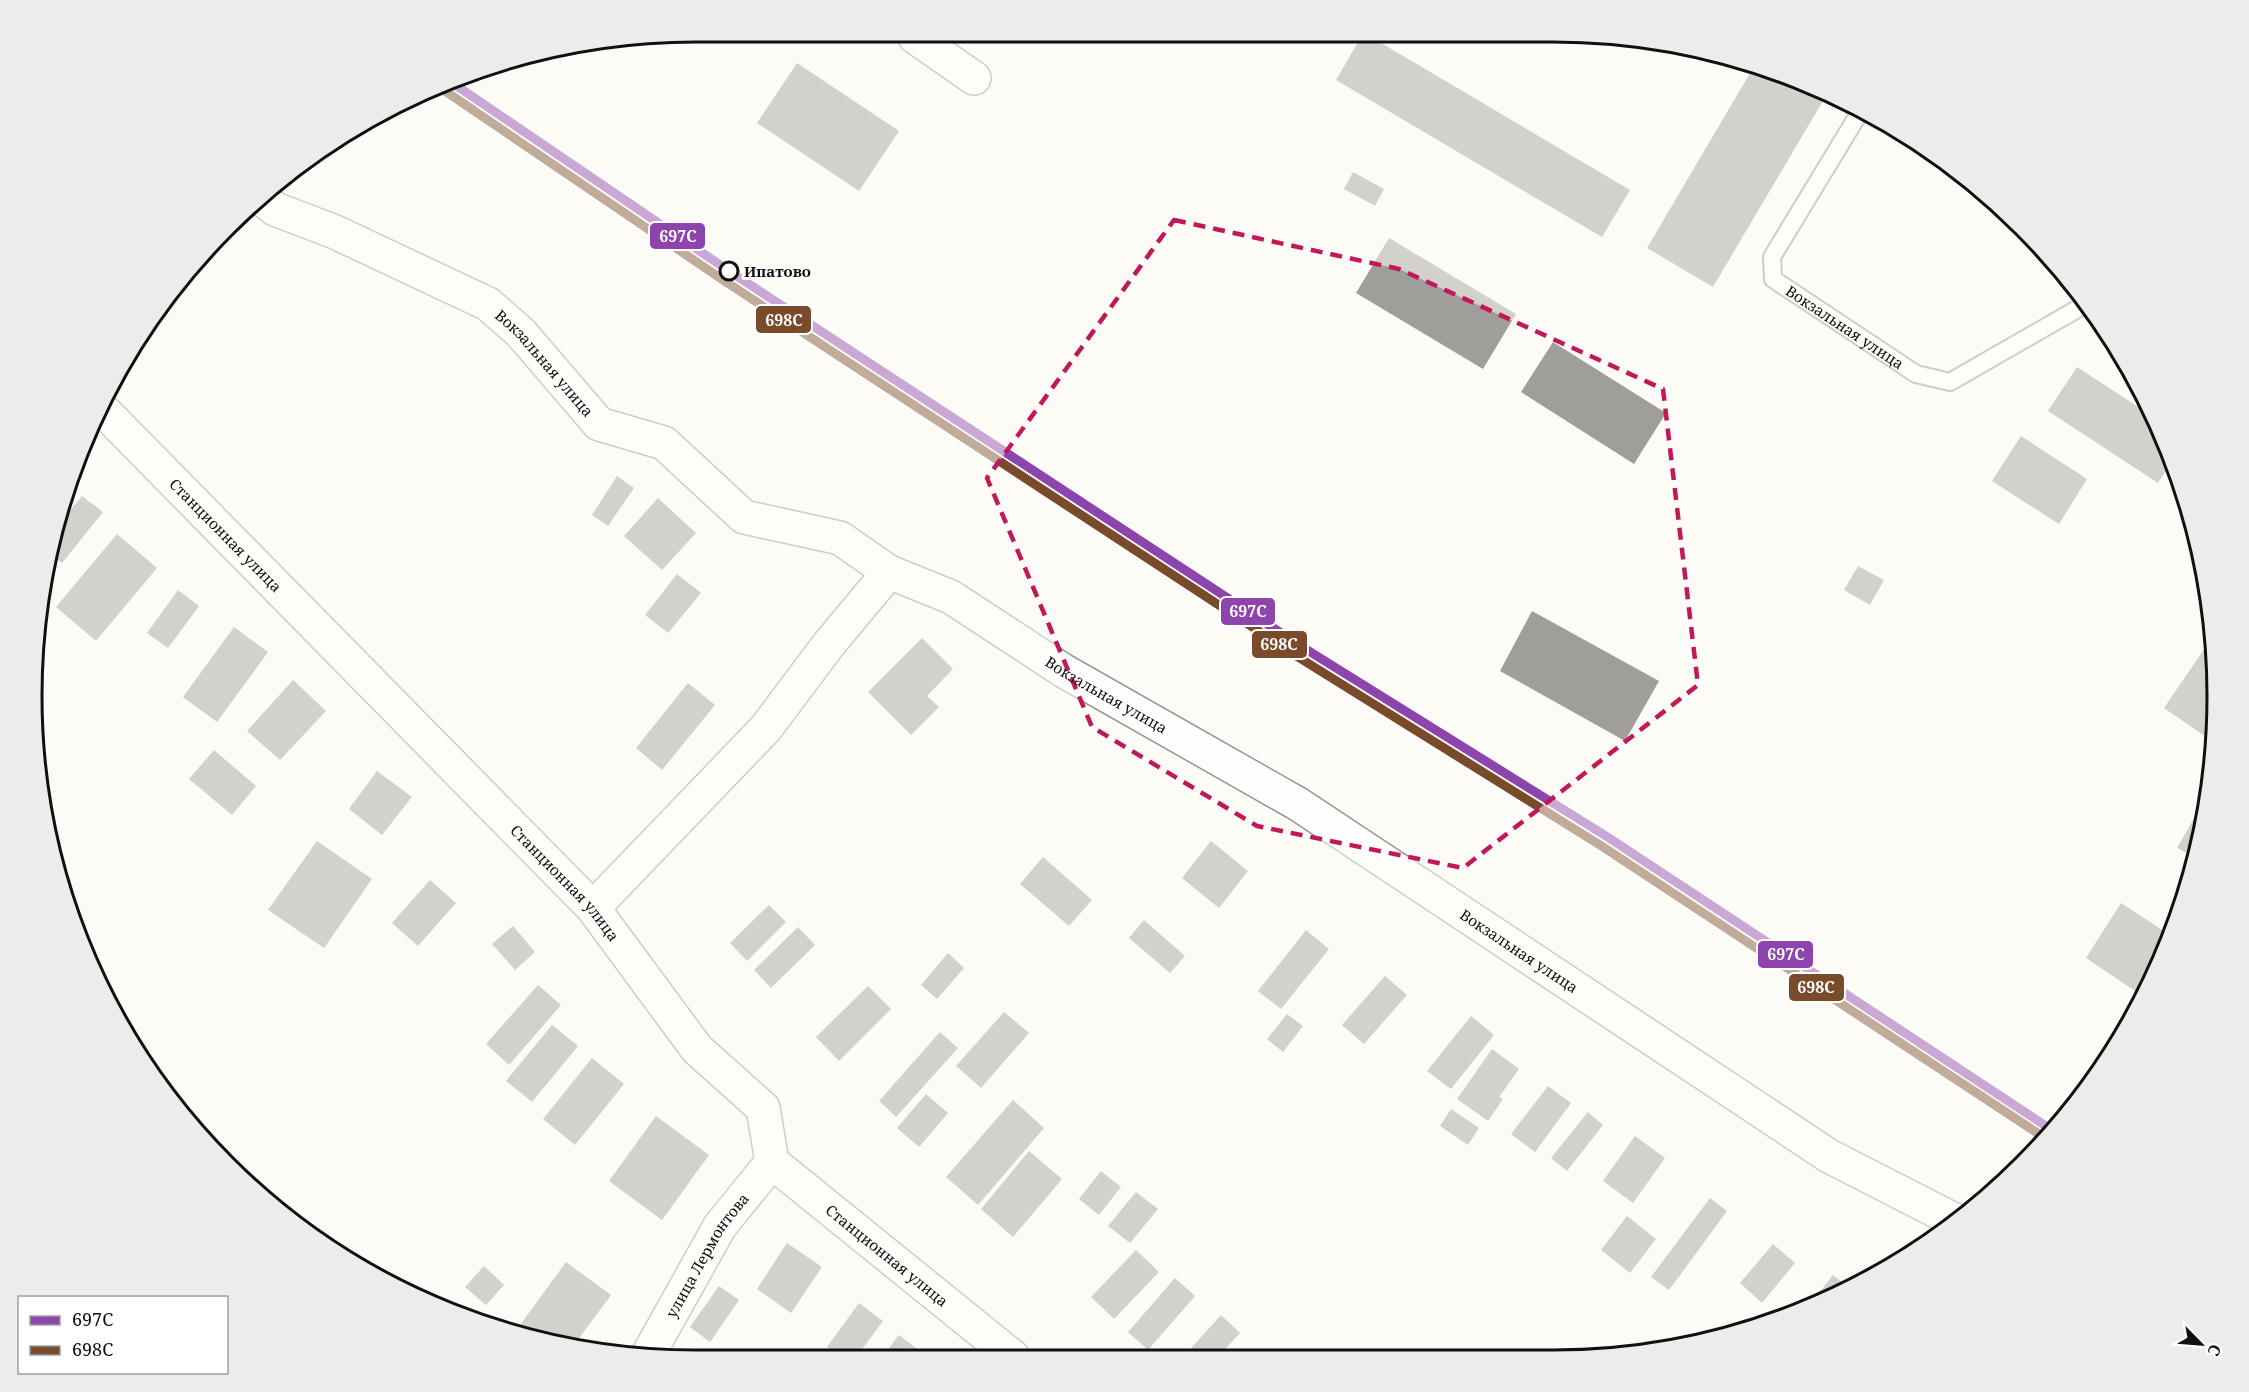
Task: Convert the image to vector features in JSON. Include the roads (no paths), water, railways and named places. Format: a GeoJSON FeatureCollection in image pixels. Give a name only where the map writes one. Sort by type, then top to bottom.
{"type":"FeatureCollection","features":[{"type":"Feature","properties":{"kind":"street"},"geometry":{"type":"LineString","coordinates":[[922,42],[974,78]]}},
{"type":"Feature","properties":{"kind":"street","name":"Вокзальная улица"},"geometry":{"type":"LineString","coordinates":[[267,203],[275,209],[335,232],[488,304],[521,333],[599,424],[664,443],[744,517],[840,538],[889,572],[951,597],[1064,671],[1298,804],[1829,1156],[1948,1217]]}},
{"type":"Feature","properties":{"kind":"street","name":"Станционная улица"},"geometry":{"type":"LineString","coordinates":[[106,414],[593,908],[697,1049],[762,1108],[772,1162],[1004,1350]]}},
{"type":"Feature","properties":{"kind":"street"},"geometry":{"type":"LineString","coordinates":[[593,908],[766,728],[889,572]]}},
{"type":"Feature","properties":{"kind":"street","name":"улица Лермонтова"},"geometry":{"type":"LineString","coordinates":[[651,1349],[720,1226],[772,1162]]}},
{"type":"Feature","properties":{"kind":"lane","name":"Вокзальная улица"},"geometry":{"type":"LineString","coordinates":[[1857,117],[1772,256],[1773,279],[1916,374],[1950,382],[2079,308]]}},
{"type":"Feature","properties":{"kind":"place","name":"Ипатово"},"geometry":{"type":"Point","coordinates":[729,271]}}]}
